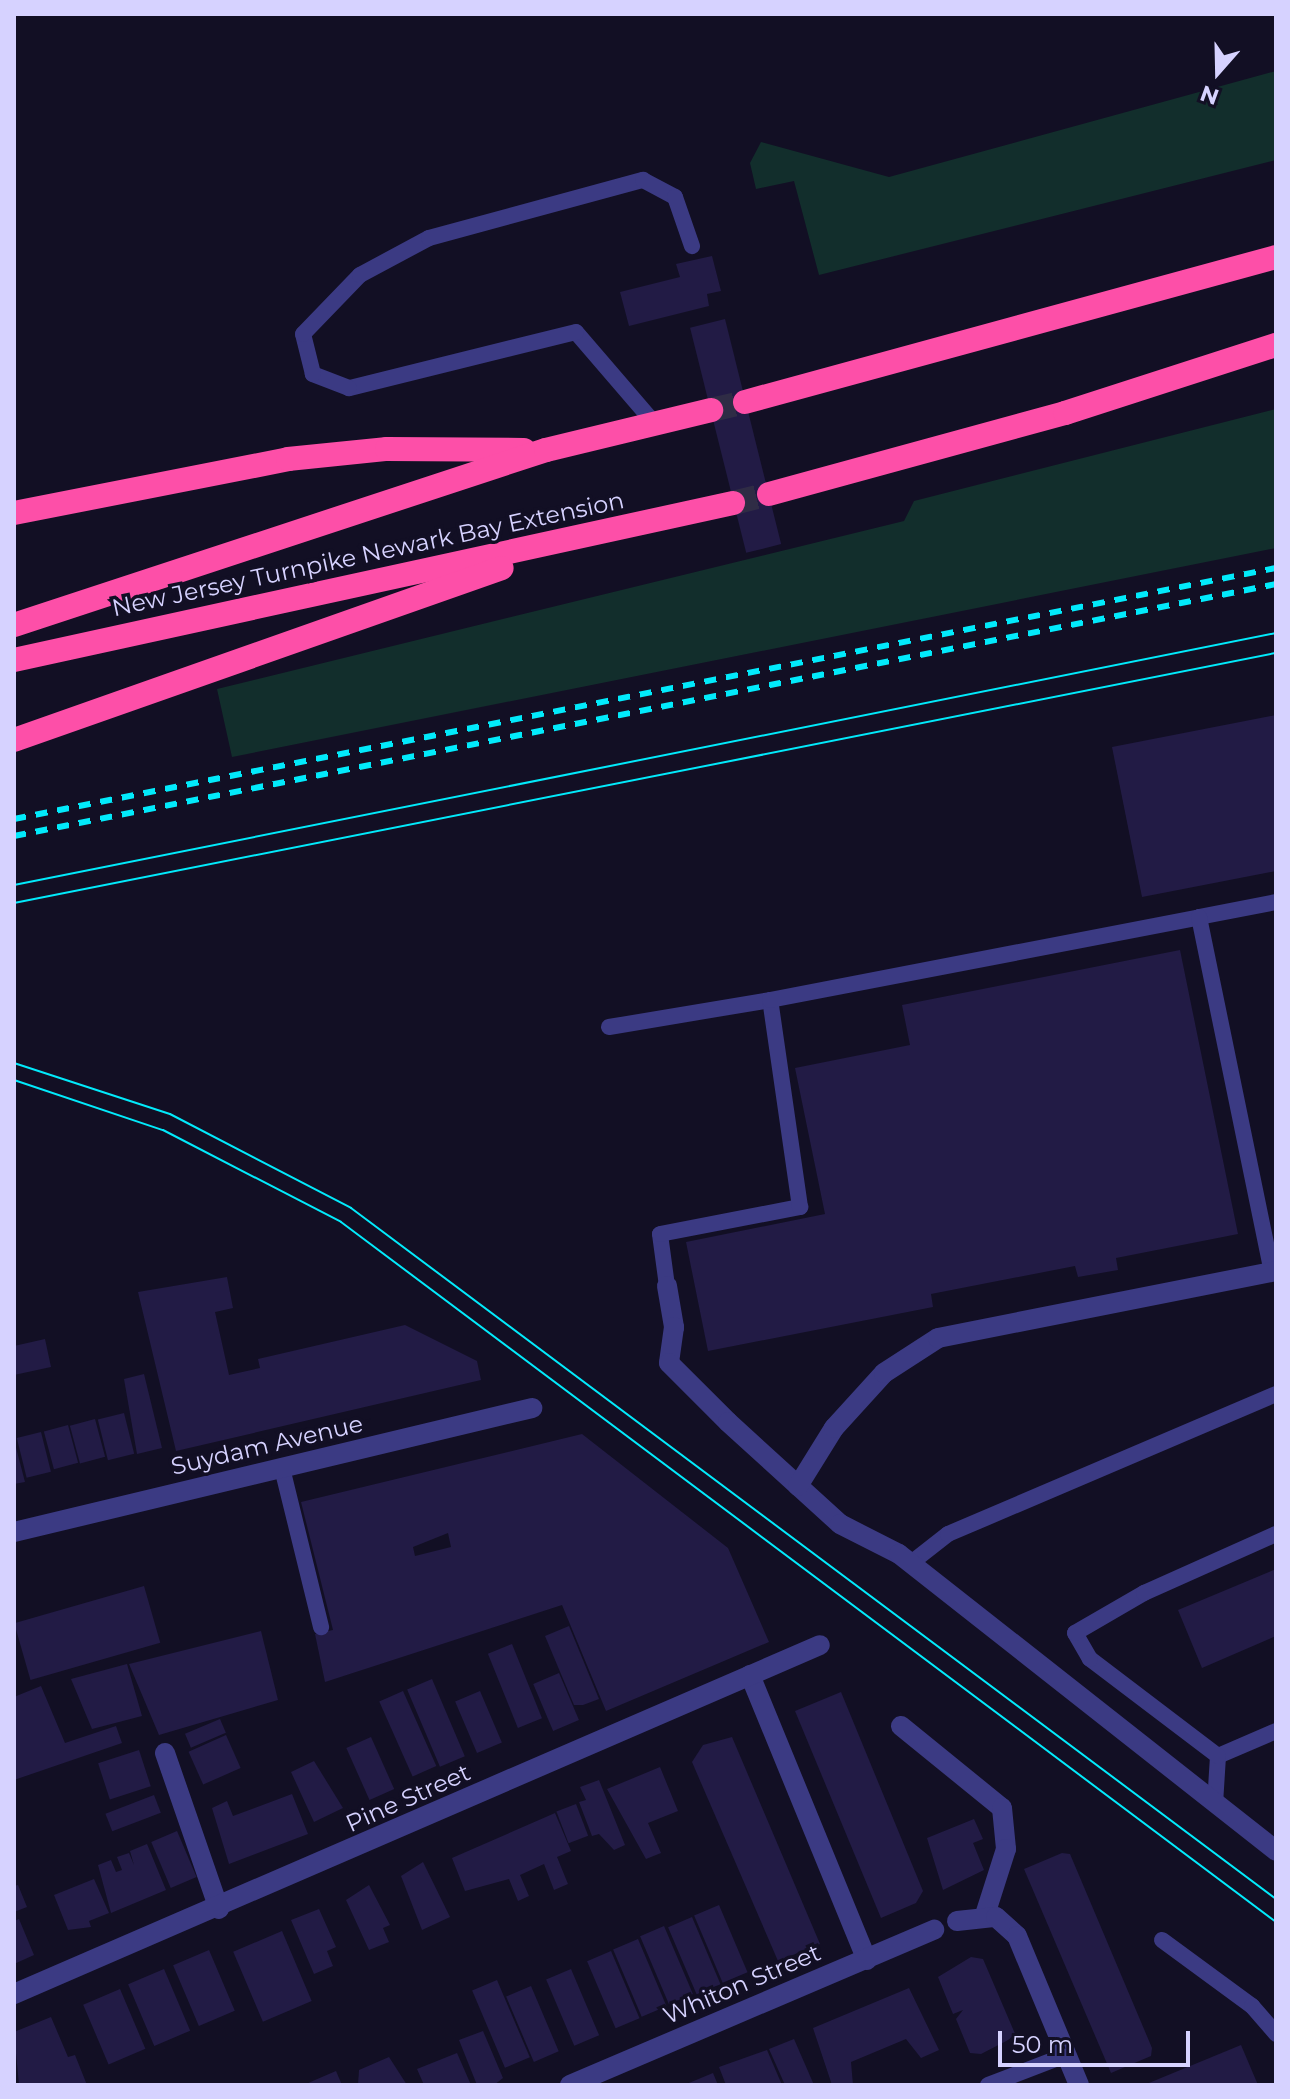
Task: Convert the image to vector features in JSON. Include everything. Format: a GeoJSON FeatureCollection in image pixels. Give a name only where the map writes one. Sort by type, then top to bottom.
{"type":"FeatureCollection","features":[{"type":"Feature","properties":{"kind":"highway"},"geometry":{"type":"LineString","coordinates":[[745,402],[1276,257]]}},
{"type":"Feature","properties":{"kind":"highway"},"geometry":{"type":"LineString","coordinates":[[769,494],[1065,413],[1276,345]]}},
{"type":"Feature","properties":{"kind":"highway","name":"New Jersey Turnpike Newark Bay Extension"},"geometry":{"type":"LineString","coordinates":[[14,625],[546,450],[711,410]]}},
{"type":"Feature","properties":{"kind":"highway"},"geometry":{"type":"LineString","coordinates":[[14,513],[288,459],[387,449],[546,450]]}},
{"type":"Feature","properties":{"kind":"highway","name":"New Jersey Turnpike Newark Bay Extension"},"geometry":{"type":"LineString","coordinates":[[14,660],[564,545],[733,503]]}},
{"type":"Feature","properties":{"kind":"highway"},"geometry":{"type":"LineString","coordinates":[[14,740],[564,545]]}},
{"type":"Feature","properties":{"kind":"street"},"geometry":{"type":"LineString","coordinates":[[798,1486],[834,1428],[884,1373],[938,1338],[1273,1270]]}},
{"type":"Feature","properties":{"kind":"street"},"geometry":{"type":"LineString","coordinates":[[667,1286],[674,1327],[669,1363],[798,1486],[840,1524],[911,1563],[1276,1851]]}},
{"type":"Feature","properties":{"kind":"street","name":"Suydam Avenue"},"geometry":{"type":"LineString","coordinates":[[14,1532],[532,1408]]}},
{"type":"Feature","properties":{"kind":"street","name":"Pine Street"},"geometry":{"type":"LineString","coordinates":[[14,1994],[219,1909],[820,1645]]}},
{"type":"Feature","properties":{"kind":"street"},"geometry":{"type":"LineString","coordinates":[[750,1675],[867,1960]]}},
{"type":"Feature","properties":{"kind":"street"},"geometry":{"type":"LineString","coordinates":[[901,1726],[1002,1808],[1006,1849],[991,1916]]}},
{"type":"Feature","properties":{"kind":"street"},"geometry":{"type":"LineString","coordinates":[[165,1753],[219,1909]]}},
{"type":"Feature","properties":{"kind":"street"},"geometry":{"type":"LineString","coordinates":[[957,1921],[991,1916],[1017,1936],[1079,2085]]}},
{"type":"Feature","properties":{"kind":"street","name":"Whiton Street"},"geometry":{"type":"LineString","coordinates":[[570,2085],[934,1930]]}},
{"type":"Feature","properties":{"kind":"lane"},"geometry":{"type":"LineString","coordinates":[[655,424],[576,332],[349,388],[313,374],[303,334],[360,275],[429,238],[643,180],[675,197],[692,246]]}},
{"type":"Feature","properties":{"kind":"lane"},"geometry":{"type":"LineString","coordinates":[[609,1027],[770,1000],[1276,902]]}},
{"type":"Feature","properties":{"kind":"lane"},"geometry":{"type":"LineString","coordinates":[[1199,917],[1273,1270]]}},
{"type":"Feature","properties":{"kind":"lane"},"geometry":{"type":"LineString","coordinates":[[667,1286],[660,1234],[800,1207],[770,1000]]}},
{"type":"Feature","properties":{"kind":"lane"},"geometry":{"type":"LineString","coordinates":[[911,1563],[948,1534],[1276,1394]]}},
{"type":"Feature","properties":{"kind":"lane"},"geometry":{"type":"LineString","coordinates":[[282,1468],[321,1627]]}},
{"type":"Feature","properties":{"kind":"lane"},"geometry":{"type":"LineString","coordinates":[[1218,1756],[1090,1659],[1075,1633],[1144,1593],[1276,1534]]}},
{"type":"Feature","properties":{"kind":"lane"},"geometry":{"type":"LineString","coordinates":[[1218,1756],[1276,1731]]}},
{"type":"Feature","properties":{"kind":"lane"},"geometry":{"type":"LineString","coordinates":[[1215,1804],[1218,1756]]}},
{"type":"Feature","properties":{"kind":"lane"},"geometry":{"type":"LineString","coordinates":[[1162,1940],[1252,2006],[1276,2034]]}},
{"type":"Feature","properties":{"kind":"lane"},"geometry":{"type":"LineString","coordinates":[[988,2085],[1066,2055]]}},
{"type":"Feature","properties":{"kind":"green space"},"geometry":{"type":"Polygon","coordinates":[[[1276,71],[1276,160],[819,275],[794,181],[756,189],[750,163],[761,142],[889,177],[1276,71]]]}},
{"type":"Feature","properties":{"kind":"green space"},"geometry":{"type":"Polygon","coordinates":[[[1276,409],[1276,548],[232,757],[217,689],[904,521],[914,501],[1276,409]]]}},
{"type":"Feature","properties":{"kind":"building"},"geometry":{"type":"Polygon","coordinates":[[[712,256],[721,291],[707,294],[709,306],[629,326],[620,292],[680,277],[676,264],[712,256]]]}},
{"type":"Feature","properties":{"kind":"building"},"geometry":{"type":"Polygon","coordinates":[[[725,319],[781,544],[746,553],[690,328],[725,319]]]}},
{"type":"Feature","properties":{"kind":"building"},"geometry":{"type":"Polygon","coordinates":[[[1276,715],[1276,871],[1142,897],[1112,747],[1276,715]]]}},
{"type":"Feature","properties":{"kind":"building"},"geometry":{"type":"Polygon","coordinates":[[[1180,950],[1238,1234],[1116,1258],[1118,1270],[1078,1277],[1075,1266],[931,1294],[933,1307],[708,1351],[686,1242],[825,1214],[795,1068],[910,1045],[902,1005],[1180,950]]]}},
{"type":"Feature","properties":{"kind":"building"},"geometry":{"type":"Polygon","coordinates":[[[227,1277],[233,1308],[215,1312],[229,1375],[260,1368],[258,1359],[405,1325],[477,1361],[481,1380],[176,1451],[138,1292],[227,1277]]]}},
{"type":"Feature","properties":{"kind":"building"},"geometry":{"type":"Polygon","coordinates":[[[45,1339],[51,1367],[14,1375],[14,1346],[45,1339]]]}},
{"type":"Feature","properties":{"kind":"building"},"geometry":{"type":"Polygon","coordinates":[[[144,1374],[162,1448],[137,1454],[124,1379],[144,1374]]]}},
{"type":"Feature","properties":{"kind":"building"},"geometry":{"type":"Polygon","coordinates":[[[124,1413],[134,1454],[108,1460],[98,1420],[124,1413]]]}},
{"type":"Feature","properties":{"kind":"building"},"geometry":{"type":"Polygon","coordinates":[[[95,1419],[105,1457],[80,1463],[70,1426],[95,1419]]]}},
{"type":"Feature","properties":{"kind":"building"},"geometry":{"type":"Polygon","coordinates":[[[68,1425],[78,1463],[54,1469],[44,1431],[68,1425]]]}},
{"type":"Feature","properties":{"kind":"building"},"geometry":{"type":"Polygon","coordinates":[[[41,1432],[51,1472],[27,1478],[17,1438],[41,1432]]]}},
{"type":"Feature","properties":{"kind":"building"},"geometry":{"type":"Polygon","coordinates":[[[582,1434],[728,1548],[769,1642],[606,1711],[562,1605],[325,1682],[315,1634],[333,1630],[301,1502],[582,1434]],[[448,1533],[413,1547],[415,1556],[451,1547],[448,1533]]]}},
{"type":"Feature","properties":{"kind":"building"},"geometry":{"type":"Polygon","coordinates":[[[14,1440],[25,1482],[14,1484],[14,1440]]]}},
{"type":"Feature","properties":{"kind":"building"},"geometry":{"type":"Polygon","coordinates":[[[1276,1569],[1276,1636],[1202,1668],[1178,1610],[1276,1569]]]}},
{"type":"Feature","properties":{"kind":"building"},"geometry":{"type":"Polygon","coordinates":[[[144,1586],[160,1643],[30,1680],[14,1623],[144,1586]]]}},
{"type":"Feature","properties":{"kind":"building"},"geometry":{"type":"Polygon","coordinates":[[[569,1626],[599,1699],[583,1705],[574,1705],[545,1636],[569,1626]]]}},
{"type":"Feature","properties":{"kind":"building"},"geometry":{"type":"Polygon","coordinates":[[[261,1631],[278,1700],[159,1735],[129,1664],[261,1631]]]}},
{"type":"Feature","properties":{"kind":"building"},"geometry":{"type":"Polygon","coordinates":[[[512,1644],[542,1718],[518,1728],[488,1654],[512,1644]]]}},
{"type":"Feature","properties":{"kind":"building"},"geometry":{"type":"Polygon","coordinates":[[[127,1664],[142,1716],[92,1729],[71,1679],[127,1664]]]}},
{"type":"Feature","properties":{"kind":"building"},"geometry":{"type":"Polygon","coordinates":[[[559,1673],[579,1720],[553,1731],[533,1684],[559,1673]]]}},
{"type":"Feature","properties":{"kind":"building"},"geometry":{"type":"Polygon","coordinates":[[[432,1679],[465,1756],[440,1767],[407,1690],[432,1679]]]}},
{"type":"Feature","properties":{"kind":"building"},"geometry":{"type":"Polygon","coordinates":[[[41,1686],[65,1743],[116,1726],[122,1743],[14,1780],[14,1697],[41,1686]]]}},
{"type":"Feature","properties":{"kind":"building"},"geometry":{"type":"Polygon","coordinates":[[[403,1691],[436,1766],[413,1776],[379,1702],[403,1691]]]}},
{"type":"Feature","properties":{"kind":"building"},"geometry":{"type":"Polygon","coordinates":[[[480,1691],[502,1743],[477,1753],[455,1702],[480,1691]]]}},
{"type":"Feature","properties":{"kind":"building"},"geometry":{"type":"Polygon","coordinates":[[[841,1692],[923,1891],[916,1903],[881,1918],[795,1711],[841,1692]]]}},
{"type":"Feature","properties":{"kind":"building"},"geometry":{"type":"Polygon","coordinates":[[[220,1719],[226,1733],[191,1748],[185,1734],[220,1719]]]}},
{"type":"Feature","properties":{"kind":"building"},"geometry":{"type":"Polygon","coordinates":[[[226,1735],[241,1768],[203,1785],[189,1752],[226,1735]]]}},
{"type":"Feature","properties":{"kind":"building"},"geometry":{"type":"Polygon","coordinates":[[[371,1737],[394,1789],[370,1800],[346,1748],[371,1737]]]}},
{"type":"Feature","properties":{"kind":"building"},"geometry":{"type":"Polygon","coordinates":[[[732,1737],[820,1944],[778,1961],[692,1762],[703,1745],[732,1737]]]}},
{"type":"Feature","properties":{"kind":"building"},"geometry":{"type":"Polygon","coordinates":[[[139,1750],[151,1786],[110,1799],[98,1763],[139,1750]]]}},
{"type":"Feature","properties":{"kind":"building"},"geometry":{"type":"Polygon","coordinates":[[[314,1761],[343,1808],[314,1822],[291,1772],[314,1761]]]}},
{"type":"Feature","properties":{"kind":"building"},"geometry":{"type":"Polygon","coordinates":[[[660,1767],[678,1811],[648,1823],[661,1853],[646,1859],[607,1789],[660,1767]]]}},
{"type":"Feature","properties":{"kind":"building"},"geometry":{"type":"Polygon","coordinates":[[[599,1780],[625,1845],[614,1850],[599,1834],[592,1836],[579,1802],[586,1800],[580,1787],[599,1780]]]}},
{"type":"Feature","properties":{"kind":"building"},"geometry":{"type":"Polygon","coordinates":[[[292,1794],[308,1834],[229,1864],[212,1808],[227,1801],[233,1816],[292,1794]]]}},
{"type":"Feature","properties":{"kind":"building"},"geometry":{"type":"Polygon","coordinates":[[[154,1795],[161,1813],[112,1831],[105,1814],[154,1795]]]}},
{"type":"Feature","properties":{"kind":"building"},"geometry":{"type":"Polygon","coordinates":[[[576,1804],[588,1836],[569,1843],[556,1812],[576,1804]]]}},
{"type":"Feature","properties":{"kind":"building"},"geometry":{"type":"Polygon","coordinates":[[[555,1813],[571,1851],[557,1857],[568,1884],[554,1890],[544,1864],[520,1875],[529,1896],[518,1901],[509,1879],[465,1891],[452,1858],[555,1813]]]}},
{"type":"Feature","properties":{"kind":"building"},"geometry":{"type":"Polygon","coordinates":[[[974,1819],[983,1839],[973,1843],[984,1870],[943,1890],[927,1838],[974,1819]]]}},
{"type":"Feature","properties":{"kind":"building"},"geometry":{"type":"Polygon","coordinates":[[[177,1831],[197,1877],[171,1888],[151,1842],[177,1831]]]}},
{"type":"Feature","properties":{"kind":"building"},"geometry":{"type":"Polygon","coordinates":[[[147,1844],[166,1890],[111,1913],[98,1865],[111,1860],[116,1872],[122,1870],[117,1857],[129,1853],[134,1865],[130,1851],[147,1844]]]}},
{"type":"Feature","properties":{"kind":"building"},"geometry":{"type":"Polygon","coordinates":[[[1062,1853],[1070,1854],[1152,2048],[1151,2056],[1111,2073],[1024,1869],[1062,1853]]]}},
{"type":"Feature","properties":{"kind":"building"},"geometry":{"type":"Polygon","coordinates":[[[423,1862],[450,1917],[422,1930],[401,1876],[423,1862]]]}},
{"type":"Feature","properties":{"kind":"building"},"geometry":{"type":"Polygon","coordinates":[[[94,1879],[109,1913],[89,1921],[91,1927],[68,1930],[54,1895],[94,1879]]]}},
{"type":"Feature","properties":{"kind":"building"},"geometry":{"type":"Polygon","coordinates":[[[18,1885],[27,1907],[14,1912],[14,1886],[18,1885]]]}},
{"type":"Feature","properties":{"kind":"building"},"geometry":{"type":"Polygon","coordinates":[[[369,1885],[390,1925],[383,1928],[389,1942],[369,1950],[346,1900],[369,1885]]]}},
{"type":"Feature","properties":{"kind":"building"},"geometry":{"type":"Polygon","coordinates":[[[719,1905],[748,1972],[723,1983],[694,1916],[719,1905]]]}},
{"type":"Feature","properties":{"kind":"building"},"geometry":{"type":"Polygon","coordinates":[[[319,1909],[336,1947],[327,1951],[333,1966],[314,1974],[291,1920],[319,1909]]]}},
{"type":"Feature","properties":{"kind":"building"},"geometry":{"type":"Polygon","coordinates":[[[692,1917],[721,1984],[697,1994],[668,1927],[692,1917]]]}},
{"type":"Feature","properties":{"kind":"building"},"geometry":{"type":"Polygon","coordinates":[[[19,1919],[34,1955],[14,1964],[14,1921],[19,1919]]]}},
{"type":"Feature","properties":{"kind":"building"},"geometry":{"type":"Polygon","coordinates":[[[664,1926],[693,1994],[669,2004],[640,1936],[664,1926]]]}},
{"type":"Feature","properties":{"kind":"building"},"geometry":{"type":"Polygon","coordinates":[[[282,1931],[312,2001],[263,2022],[233,1952],[282,1931]]]}},
{"type":"Feature","properties":{"kind":"building"},"geometry":{"type":"Polygon","coordinates":[[[638,1939],[667,2006],[642,2017],[613,1950],[638,1939]]]}},
{"type":"Feature","properties":{"kind":"building"},"geometry":{"type":"Polygon","coordinates":[[[209,1950],[235,2011],[199,2026],[173,1965],[209,1950]]]}},
{"type":"Feature","properties":{"kind":"building"},"geometry":{"type":"Polygon","coordinates":[[[611,1951],[640,2018],[616,2028],[587,1961],[611,1951]]]}},
{"type":"Feature","properties":{"kind":"building"},"geometry":{"type":"Polygon","coordinates":[[[971,1957],[983,1959],[1016,2036],[981,2054],[970,2053],[956,2019],[963,2010],[953,2014],[938,1977],[971,1957]]]}},
{"type":"Feature","properties":{"kind":"building"},"geometry":{"type":"Polygon","coordinates":[[[164,1969],[190,2031],[154,2046],[128,1984],[164,1969]]]}},
{"type":"Feature","properties":{"kind":"building"},"geometry":{"type":"Polygon","coordinates":[[[571,1969],[599,2035],[574,2046],[546,1980],[571,1969]]]}},
{"type":"Feature","properties":{"kind":"building"},"geometry":{"type":"Polygon","coordinates":[[[497,1980],[530,2057],[505,2068],[472,1991],[497,1980]]]}},
{"type":"Feature","properties":{"kind":"building"},"geometry":{"type":"Polygon","coordinates":[[[531,1986],[559,2051],[534,2062],[506,1997],[531,1986]]]}},
{"type":"Feature","properties":{"kind":"building"},"geometry":{"type":"Polygon","coordinates":[[[909,1988],[939,2050],[921,2058],[906,2039],[851,2062],[853,2085],[832,2085],[813,2028],[909,1988]]]}},
{"type":"Feature","properties":{"kind":"building"},"geometry":{"type":"Polygon","coordinates":[[[120,1989],[145,2049],[109,2064],[83,2005],[120,1989]]]}},
{"type":"Feature","properties":{"kind":"building"},"geometry":{"type":"Polygon","coordinates":[[[51,2017],[68,2057],[75,2055],[87,2085],[19,2085],[14,2032],[51,2017]]]}},
{"type":"Feature","properties":{"kind":"building"},"geometry":{"type":"Polygon","coordinates":[[[483,2031],[503,2078],[494,2085],[477,2085],[459,2040],[483,2031]]]}},
{"type":"Feature","properties":{"kind":"building"},"geometry":{"type":"Polygon","coordinates":[[[794,2039],[814,2085],[785,2085],[769,2049],[794,2039]]]}},
{"type":"Feature","properties":{"kind":"building"},"geometry":{"type":"Polygon","coordinates":[[[1241,2045],[1258,2085],[1144,2085],[1241,2045]]]}},
{"type":"Feature","properties":{"kind":"building"},"geometry":{"type":"Polygon","coordinates":[[[767,2050],[782,2085],[726,2085],[719,2067],[767,2050]]]}},
{"type":"Feature","properties":{"kind":"building"},"geometry":{"type":"Polygon","coordinates":[[[457,2053],[471,2085],[424,2085],[417,2069],[457,2053]]]}},
{"type":"Feature","properties":{"kind":"building"},"geometry":{"type":"Polygon","coordinates":[[[389,2057],[407,2085],[358,2085],[359,2070],[389,2057]]]}},
{"type":"Feature","properties":{"kind":"building"},"geometry":{"type":"Polygon","coordinates":[[[336,2071],[342,2085],[304,2085],[315,2080],[336,2071]]]}},
{"type":"Feature","properties":{"kind":"building"},"geometry":{"type":"Polygon","coordinates":[[[713,2073],[718,2085],[684,2085],[713,2073]]]}},
{"type":"Feature","properties":{"kind":"tunnel"},"geometry":{"type":"LineString","coordinates":[[711,410],[745,402]]}},
{"type":"Feature","properties":{"kind":"tunnel"},"geometry":{"type":"LineString","coordinates":[[733,503],[769,494]]}},
{"type":"Feature","properties":{"kind":"tram line"},"geometry":{"type":"LineString","coordinates":[[14,885],[1276,633]]}},
{"type":"Feature","properties":{"kind":"tram line"},"geometry":{"type":"LineString","coordinates":[[14,903],[1276,653]]}},
{"type":"Feature","properties":{"kind":"tram line"},"geometry":{"type":"LineString","coordinates":[[14,1063],[170,1114],[351,1208],[1276,1899]]}},
{"type":"Feature","properties":{"kind":"tram line"},"geometry":{"type":"LineString","coordinates":[[14,1080],[163,1130],[341,1222],[1276,1922]]}},
{"type":"Feature","properties":{"kind":"railway"},"geometry":{"type":"LineString","coordinates":[[14,819],[1276,568]]}},
{"type":"Feature","properties":{"kind":"railway"},"geometry":{"type":"LineString","coordinates":[[14,836],[1276,584]]}}]}
